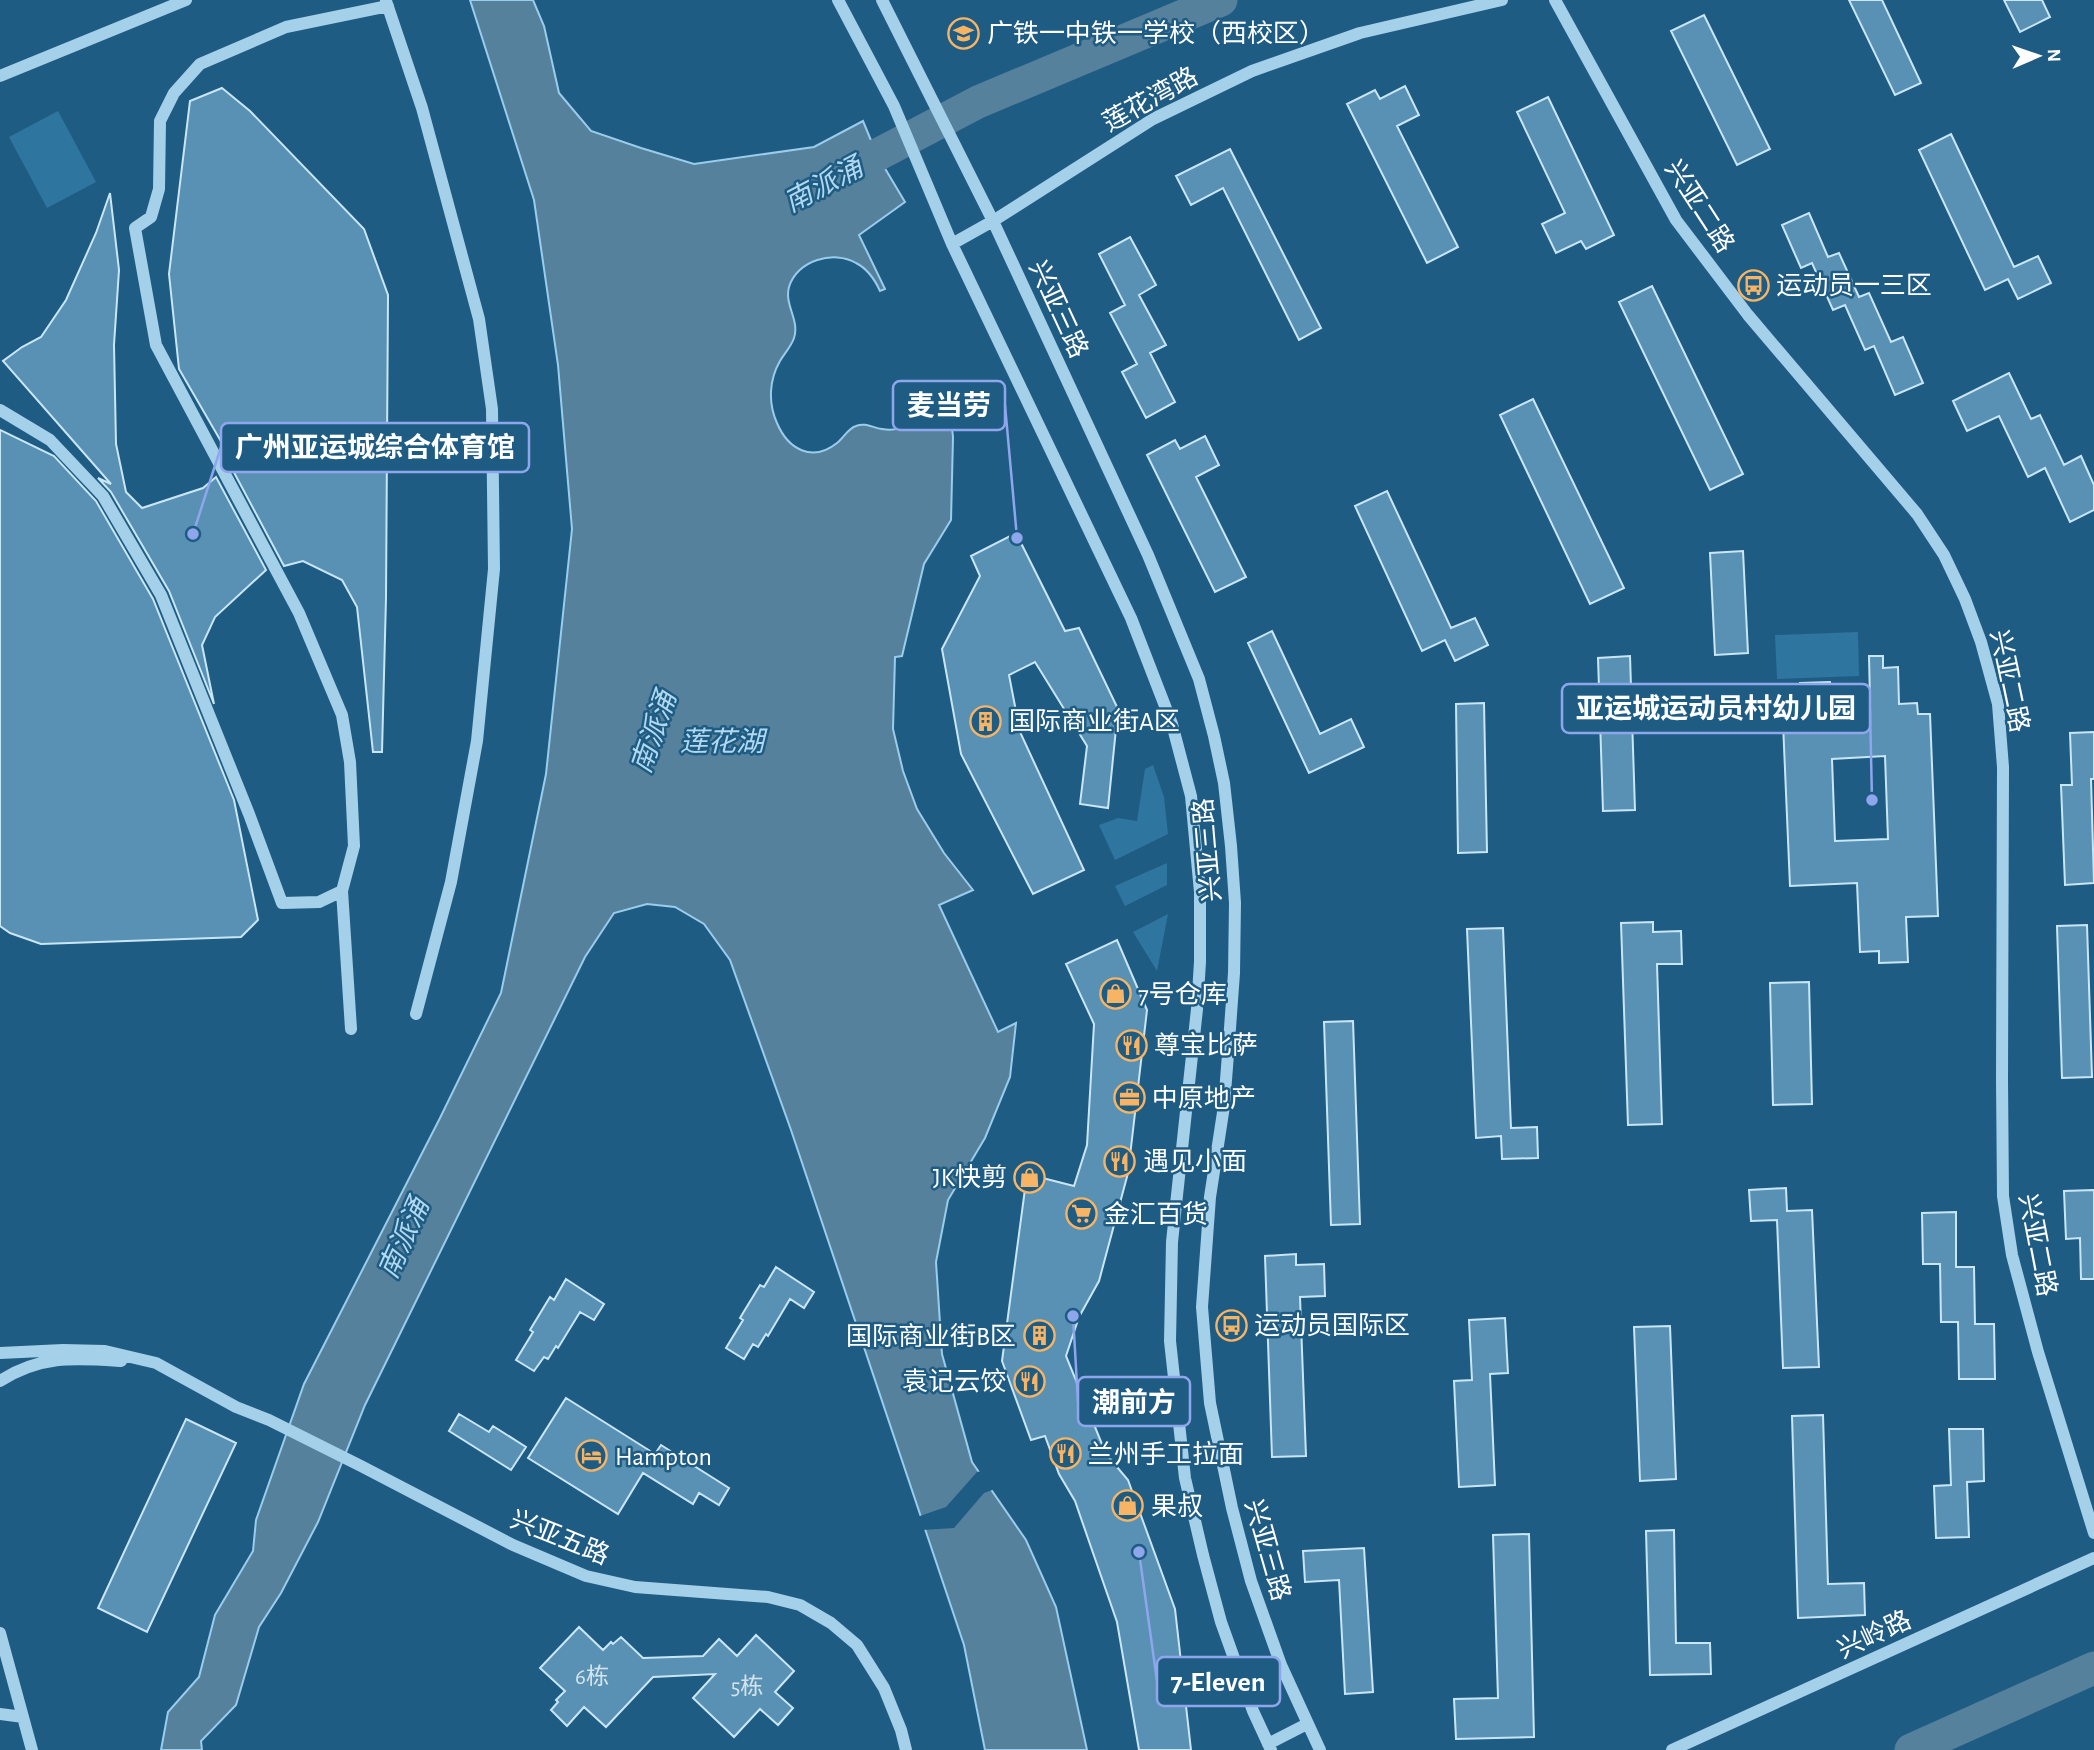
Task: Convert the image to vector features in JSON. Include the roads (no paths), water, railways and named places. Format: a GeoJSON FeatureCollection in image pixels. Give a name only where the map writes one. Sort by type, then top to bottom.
{"type":"FeatureCollection","features":[{"type":"Feature","properties":{"kind":"street"},"geometry":{"type":"LineString","coordinates":[[0,76],[186,0]]}},
{"type":"Feature","properties":{"kind":"street","name":"兴亚三路"},"geometry":{"type":"LineString","coordinates":[[838,0],[894,106],[952,244],[1131,618],[1172,724],[1191,796],[1200,892],[1200,962],[1172,1242],[1170,1340],[1185,1478],[1203,1555],[1221,1622],[1253,1711],[1270,1747]]}},
{"type":"Feature","properties":{"kind":"street","name":"兴亚三路"},"geometry":{"type":"LineString","coordinates":[[882,0],[993,220],[1147,555],[1194,667],[1214,736],[1224,783],[1235,903],[1234,973],[1224,1105],[1210,1197],[1202,1307],[1210,1403],[1232,1508],[1251,1581],[1281,1665],[1320,1750]]}},
{"type":"Feature","properties":{"kind":"street","name":"莲花湾路"},"geometry":{"type":"LineString","coordinates":[[952,244],[1153,119],[1252,71],[1360,33],[1502,0]]}},
{"type":"Feature","properties":{"kind":"street","name":"兴亚二路"},"geometry":{"type":"LineString","coordinates":[[1555,0],[1675,220],[1748,315],[1917,514],[1944,555],[1965,599],[1981,642],[1998,704],[2003,767],[2003,1196],[2012,1255],[2038,1352],[2094,1533]]}},
{"type":"Feature","properties":{"kind":"street"},"geometry":{"type":"LineString","coordinates":[[351,1030],[342,891],[354,846],[350,762],[342,715],[299,613],[156,345],[135,228],[151,218],[159,188],[160,121],[174,93],[200,64],[286,27],[387,3],[422,108],[480,319],[492,409],[494,569],[477,741],[451,882],[416,1014]]}},
{"type":"Feature","properties":{"kind":"street"},"geometry":{"type":"LineString","coordinates":[[0,410],[50,440],[103,496],[160,595],[282,903],[319,902],[342,891]]}},
{"type":"Feature","properties":{"kind":"street","name":"兴亚五路"},"geometry":{"type":"LineString","coordinates":[[0,1353],[105,1351],[156,1363],[236,1407],[361,1465],[513,1545],[586,1576],[635,1587],[768,1597],[800,1605],[831,1623],[857,1645],[884,1688],[906,1750]]}},
{"type":"Feature","properties":{"kind":"street","name":"兴亚五路"},"geometry":{"type":"LineString","coordinates":[[0,1381],[44,1361],[79,1358],[156,1363]]}},
{"type":"Feature","properties":{"kind":"street","name":"兴岭路"},"geometry":{"type":"LineString","coordinates":[[1672,1750],[2094,1558]]}},
{"type":"Feature","properties":{"kind":"street"},"geometry":{"type":"LineString","coordinates":[[0,1633],[33,1750]]}},
{"type":"Feature","properties":{"kind":"street"},"geometry":{"type":"LineString","coordinates":[[0,1714],[23,1717]]}},
{"type":"Feature","properties":{"kind":"street"},"geometry":{"type":"LineString","coordinates":[[1270,1747],[1307,1724]]}},
{"type":"Feature","properties":{"kind":"water","name":"莲花湖"},"geometry":{"type":"Polygon","coordinates":[[[470,0],[533,0],[544,26],[559,93],[591,131],[694,164],[814,147],[863,121],[877,155],[905,202],[859,235],[885,289],[880,291],[871,275],[860,265],[837,257],[808,264],[793,278],[788,294],[795,331],[793,341],[774,376],[771,400],[774,415],[788,440],[794,446],[810,452],[828,449],[850,429],[860,425],[889,430],[902,427],[914,414],[918,400],[943,388],[950,411],[953,437],[951,520],[924,564],[902,656],[895,657],[893,729],[903,771],[917,809],[944,853],[973,890],[939,905],[998,1032],[1016,1023],[1010,1077],[985,1138],[948,1200],[936,1262],[942,1354],[972,1462],[1026,1540],[1056,1607],[1087,1750],[985,1750],[964,1645],[791,1130],[730,960],[704,924],[675,907],[647,904],[614,913],[585,957],[365,1405],[318,1522],[281,1593],[259,1627],[236,1705],[201,1741],[202,1750],[161,1750],[168,1712],[199,1677],[215,1615],[253,1551],[256,1520],[304,1384],[501,993],[546,774],[572,529],[558,365],[534,200],[470,0]]]}},
{"type":"Feature","properties":{"kind":"waterway","name":"南派涌"},"geometry":{"type":"LineString","coordinates":[[839,175],[978,102],[1221,0]]}},
{"type":"Feature","properties":{"kind":"waterway"},"geometry":{"type":"LineString","coordinates":[[1911,1750],[2094,1668]]}},
{"type":"Feature","properties":{"kind":"place","name":"广铁一中铁一学校（西校区）"},"geometry":{"type":"Point","coordinates":[964,33]}},
{"type":"Feature","properties":{"kind":"place","name":"运动员一三区"},"geometry":{"type":"Point","coordinates":[1753,285]}},
{"type":"Feature","properties":{"kind":"place","name":"广州亚运城综合体育馆"},"geometry":{"type":"Point","coordinates":[193,534]}},
{"type":"Feature","properties":{"kind":"place","name":"麦当劳"},"geometry":{"type":"Point","coordinates":[1017,538]}},
{"type":"Feature","properties":{"kind":"place","name":"国际商业街A区"},"geometry":{"type":"Point","coordinates":[986,721]}},
{"type":"Feature","properties":{"kind":"place","name":"亚运城运动员村幼儿园"},"geometry":{"type":"Point","coordinates":[1872,800]}},
{"type":"Feature","properties":{"kind":"place","name":"7号仓库"},"geometry":{"type":"Point","coordinates":[1115,994]}},
{"type":"Feature","properties":{"kind":"place","name":"尊宝比萨"},"geometry":{"type":"Point","coordinates":[1131,1045]}},
{"type":"Feature","properties":{"kind":"place","name":"中原地产"},"geometry":{"type":"Point","coordinates":[1129,1098]}},
{"type":"Feature","properties":{"kind":"place","name":"遇见小面"},"geometry":{"type":"Point","coordinates":[1120,1161]}},
{"type":"Feature","properties":{"kind":"place","name":"JK快剪"},"geometry":{"type":"Point","coordinates":[1030,1177]}},
{"type":"Feature","properties":{"kind":"place","name":"金汇百货"},"geometry":{"type":"Point","coordinates":[1081,1214]}},
{"type":"Feature","properties":{"kind":"place","name":"潮前方"},"geometry":{"type":"Point","coordinates":[1073,1316]}},
{"type":"Feature","properties":{"kind":"place","name":"运动员国际区"},"geometry":{"type":"Point","coordinates":[1231,1325]}},
{"type":"Feature","properties":{"kind":"place","name":"国际商业街B区"},"geometry":{"type":"Point","coordinates":[1039,1336]}},
{"type":"Feature","properties":{"kind":"place","name":"袁记云饺"},"geometry":{"type":"Point","coordinates":[1029,1381]}},
{"type":"Feature","properties":{"kind":"place","name":"兰州手工拉面"},"geometry":{"type":"Point","coordinates":[1065,1454]}},
{"type":"Feature","properties":{"kind":"place","name":"Hampton"},"geometry":{"type":"Point","coordinates":[592,1456]}},
{"type":"Feature","properties":{"kind":"place","name":"果叔"},"geometry":{"type":"Point","coordinates":[1128,1506]}},
{"type":"Feature","properties":{"kind":"place","name":"7-Eleven"},"geometry":{"type":"Point","coordinates":[1139,1552]}}]}
